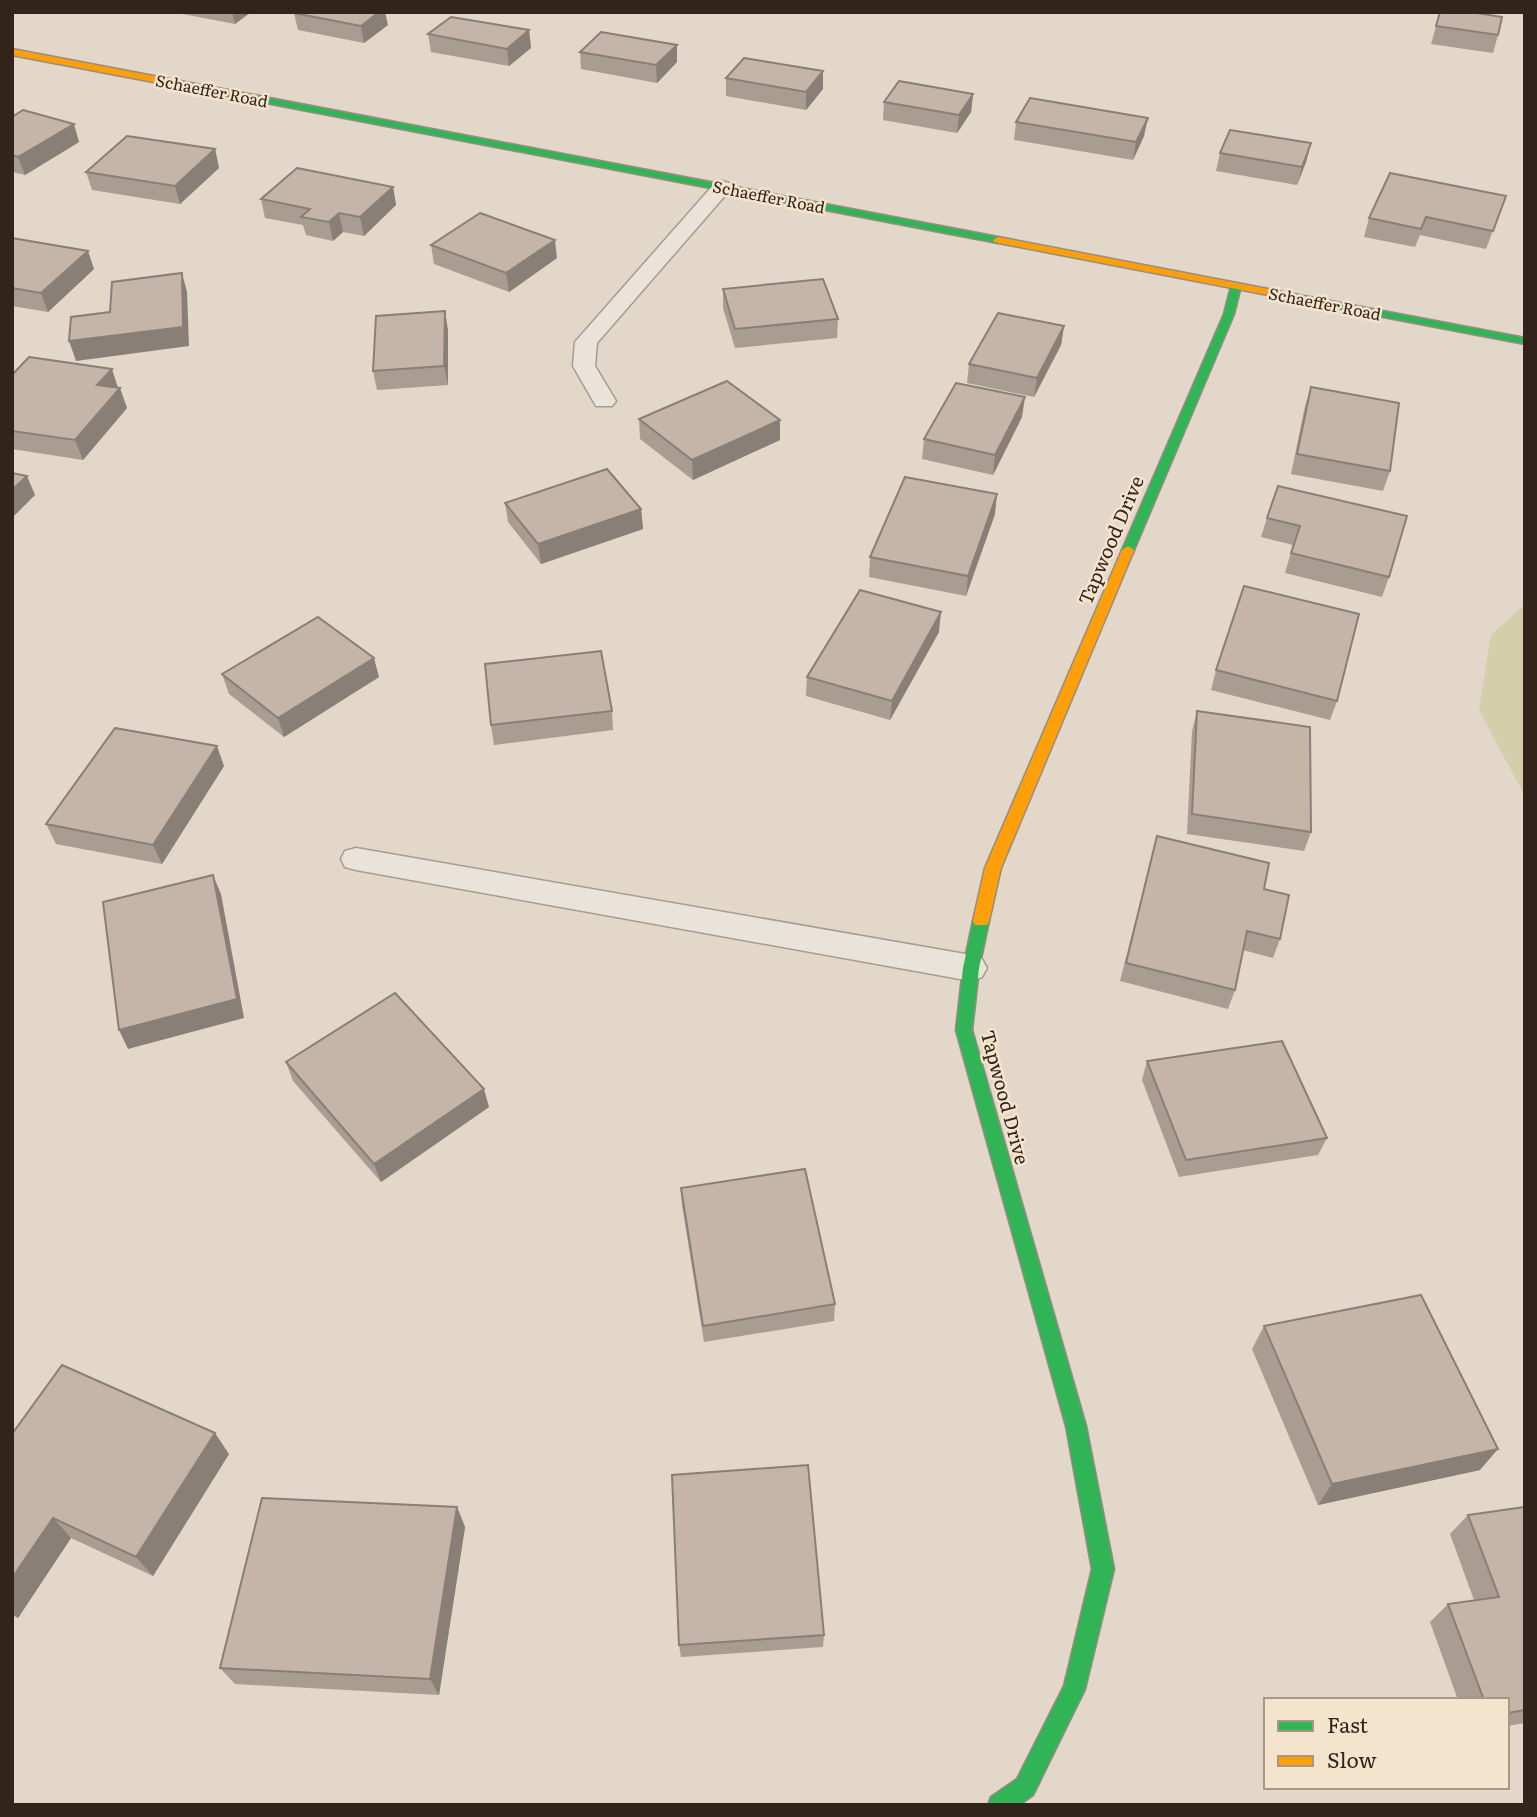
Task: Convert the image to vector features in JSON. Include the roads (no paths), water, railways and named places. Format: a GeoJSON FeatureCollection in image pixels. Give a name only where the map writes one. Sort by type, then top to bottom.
{"type":"FeatureCollection","features":[{"type":"Feature","properties":{"kind":"street","name":"Schaeffer Road"},"geometry":{"type":"LineString","coordinates":[[12,52],[1525,341]]}},
{"type":"Feature","properties":{"kind":"street","name":"Tapwood Drive"},"geometry":{"type":"LineString","coordinates":[[999,1805],[1025,1787],[1074,1689],[1103,1569],[1076,1426],[964,1030],[971,968],[993,868],[1224,327],[1236,286]]}},
{"type":"Feature","properties":{"kind":"lane"},"geometry":{"type":"LineString","coordinates":[[604,401],[584,366],[586,342],[722,187]]}},
{"type":"Feature","properties":{"kind":"lane"},"geometry":{"type":"LineString","coordinates":[[356,859],[971,968]]}}]}
